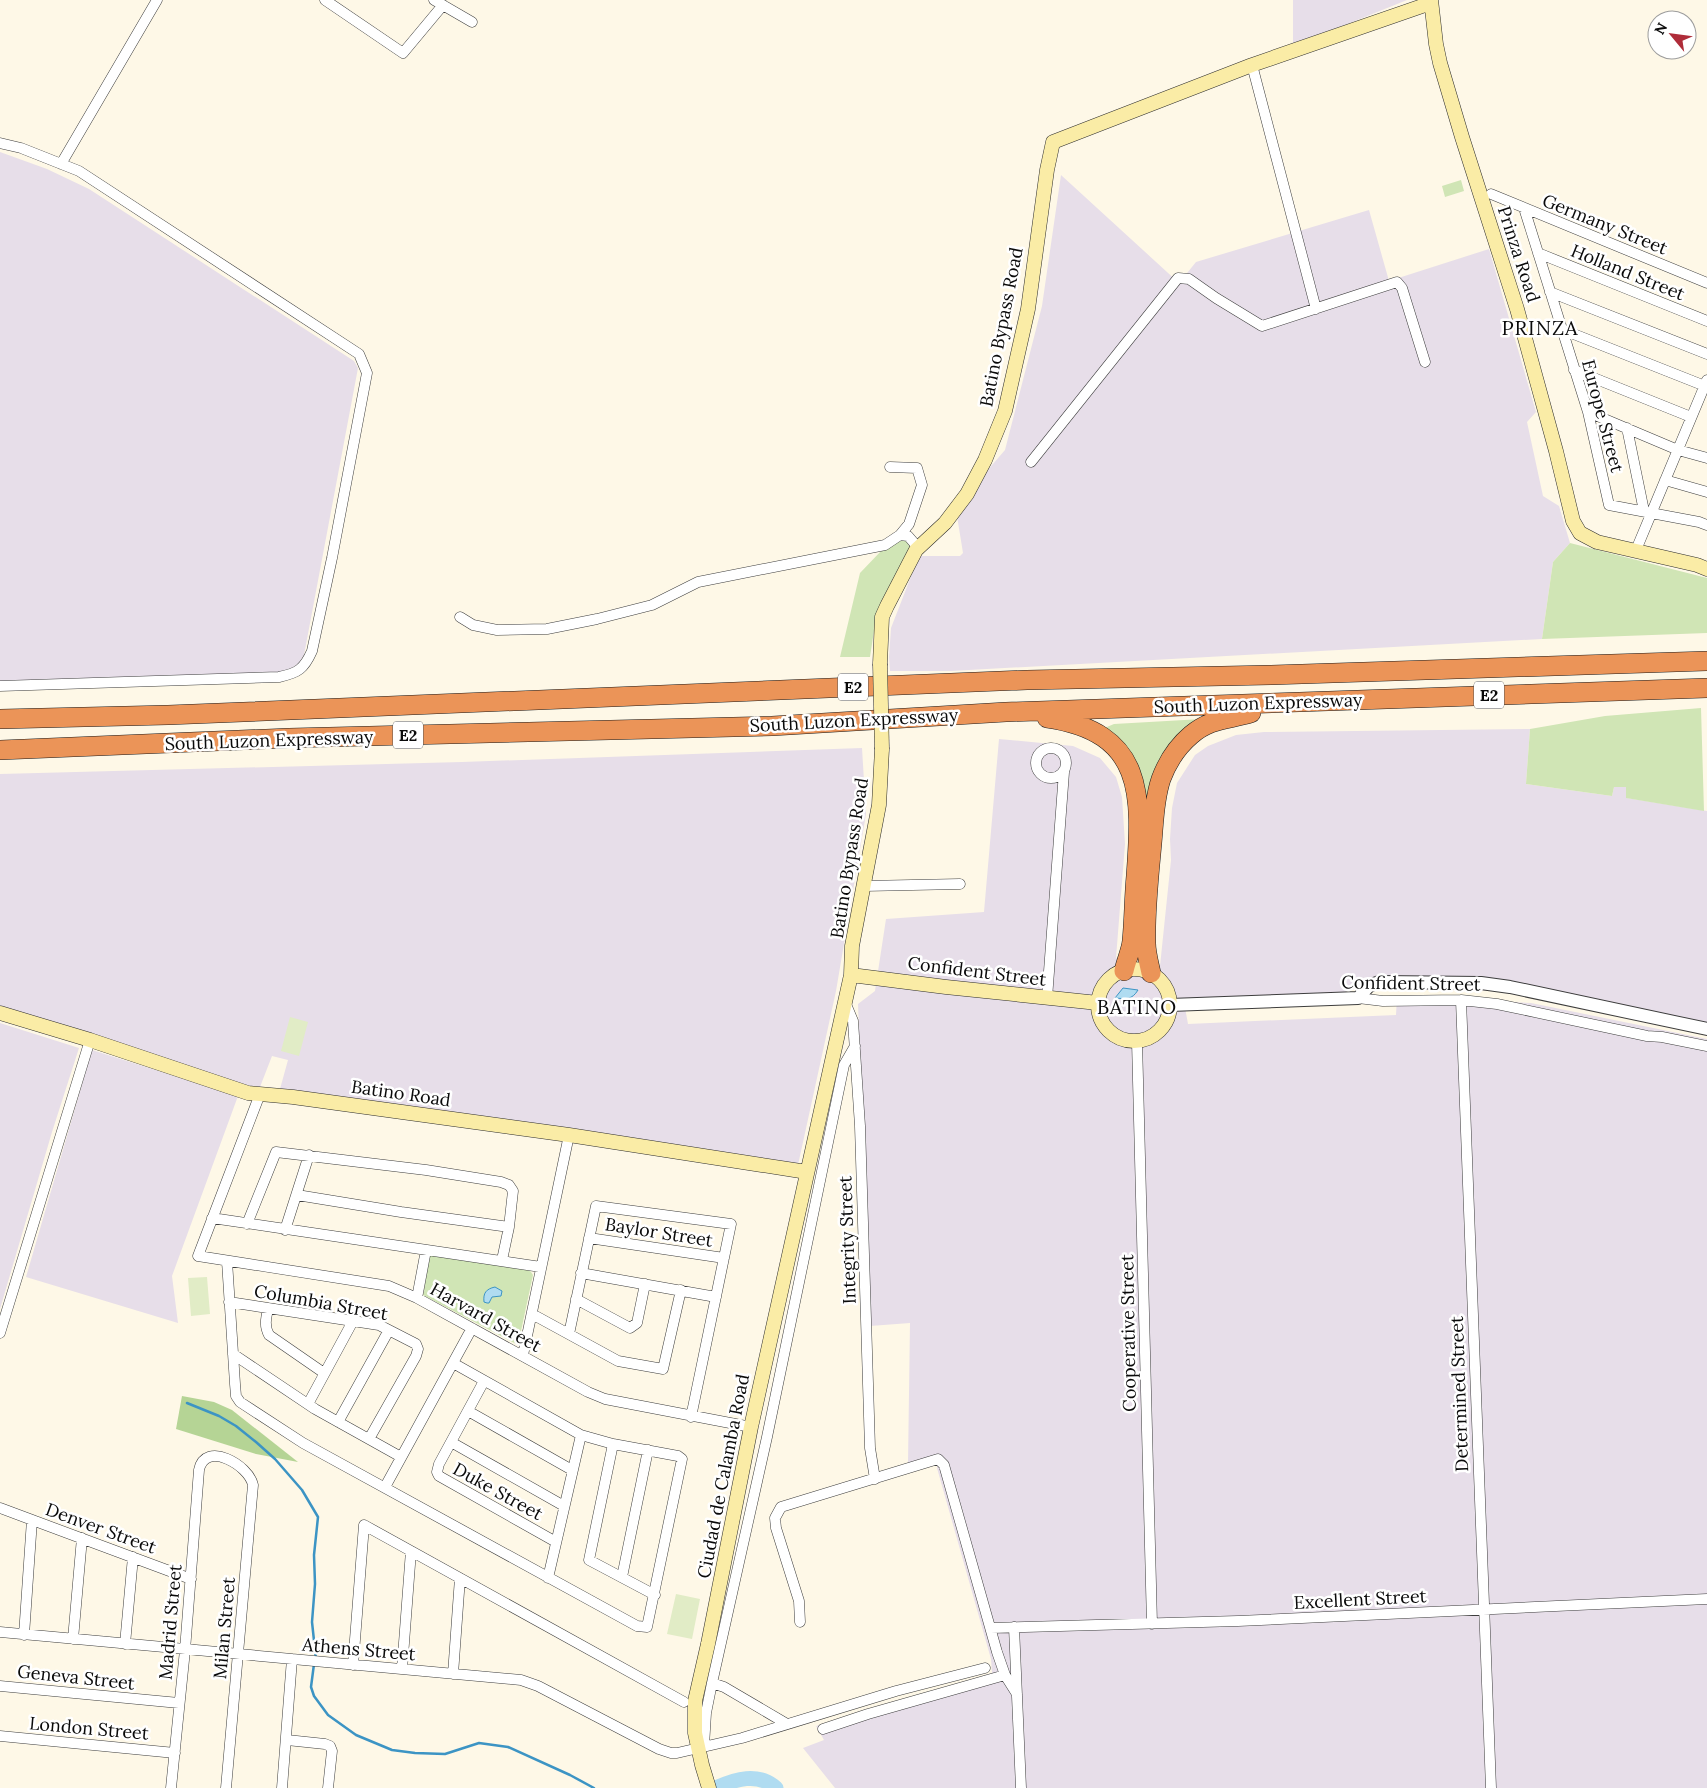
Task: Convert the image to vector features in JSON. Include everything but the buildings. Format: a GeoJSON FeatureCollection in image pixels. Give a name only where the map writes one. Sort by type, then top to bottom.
{"type":"FeatureCollection","features":[{"type":"Feature","properties":{"kind":"highway","name":"South Luzon Expressway"},"geometry":{"type":"LineString","coordinates":[[0,719],[168,715],[1027,680],[1281,675],[1707,661]]}},
{"type":"Feature","properties":{"kind":"highway","name":"South Luzon Expressway"},"geometry":{"type":"LineString","coordinates":[[0,750],[289,738],[772,726],[1006,712],[1707,688]]}},
{"type":"Feature","properties":{"kind":"highway"},"geometry":{"type":"LineString","coordinates":[[1151,973],[1146,944],[1151,851],[1155,806],[1161,780],[1169,763],[1179,747],[1192,734],[1210,723],[1286,702]]}},
{"type":"Feature","properties":{"kind":"highway"},"geometry":{"type":"LineString","coordinates":[[1006,712],[1068,721],[1086,728],[1107,740],[1117,749],[1129,768],[1137,790],[1139,834],[1132,943],[1124,971]]}},
{"type":"Feature","properties":{"kind":"main road","name":"Batino Bypass Road"},"geometry":{"type":"LineString","coordinates":[[845,1002],[851,975],[852,946],[879,805],[882,778],[880,664],[882,617],[916,550],[945,523],[967,494],[985,460],[1005,411],[1028,309],[1052,142],[1252,65],[1431,1]]}},
{"type":"Feature","properties":{"kind":"main road","name":"Prinza Road"},"geometry":{"type":"LineString","coordinates":[[1431,1],[1436,44],[1442,72],[1517,309],[1556,451],[1572,521],[1580,533],[1598,542],[1697,564],[1707,569]]}},
{"type":"Feature","properties":{"kind":"main road"},"geometry":{"type":"LineString","coordinates":[[1142,970],[1151,973],[1164,986],[1170,1004],[1164,1025],[1148,1039],[1137,1041],[1122,1040],[1109,1031],[1100,1018],[1098,1003],[1100,992],[1114,975],[1124,971],[1142,970]]}},
{"type":"Feature","properties":{"kind":"main road","name":"Confident Street"},"geometry":{"type":"LineString","coordinates":[[851,975],[1098,1003]]}},
{"type":"Feature","properties":{"kind":"main road","name":"Ciudad de Calamba Road"},"geometry":{"type":"LineString","coordinates":[[709,1788],[702,1765],[701,1747],[694,1717],[695,1701],[751,1427],[845,1002]]}},
{"type":"Feature","properties":{"kind":"main road","name":"Batino Road"},"geometry":{"type":"LineString","coordinates":[[0,1013],[90,1040],[248,1093],[569,1135],[807,1172]]}},
{"type":"Feature","properties":{"kind":"street"},"geometry":{"type":"LineString","coordinates":[[61,164],[158,0]]}},
{"type":"Feature","properties":{"kind":"street"},"geometry":{"type":"LineString","coordinates":[[325,0],[403,53],[438,2],[472,22]]}},
{"type":"Feature","properties":{"kind":"street"},"geometry":{"type":"LineString","coordinates":[[1252,65],[1316,308]]}},
{"type":"Feature","properties":{"kind":"street"},"geometry":{"type":"LineString","coordinates":[[0,143],[21,148],[79,171],[359,354],[367,373],[332,558],[312,651],[306,664],[294,674],[279,677],[0,686]]}},
{"type":"Feature","properties":{"kind":"street","name":"Germany Street"},"geometry":{"type":"LineString","coordinates":[[1491,194],[1707,283]]}},
{"type":"Feature","properties":{"kind":"street","name":"Europe Street"},"geometry":{"type":"LineString","coordinates":[[1524,208],[1588,412],[1609,505],[1648,512]]}},
{"type":"Feature","properties":{"kind":"street","name":"Holland Street"},"geometry":{"type":"LineString","coordinates":[[1538,252],[1707,321]]}},
{"type":"Feature","properties":{"kind":"street"},"geometry":{"type":"LineString","coordinates":[[1031,462],[1178,278],[1189,279],[1262,326],[1396,282],[1402,288],[1425,362]]}},
{"type":"Feature","properties":{"kind":"street"},"geometry":{"type":"LineString","coordinates":[[1550,292],[1707,354]]}},
{"type":"Feature","properties":{"kind":"street"},"geometry":{"type":"LineString","coordinates":[[1561,329],[1706,383],[1665,480],[1648,512],[1636,550]]}},
{"type":"Feature","properties":{"kind":"street"},"geometry":{"type":"LineString","coordinates":[[1574,370],[1692,418]]}},
{"type":"Feature","properties":{"kind":"street"},"geometry":{"type":"LineString","coordinates":[[1588,412],[1678,450],[1707,458]]}},
{"type":"Feature","properties":{"kind":"street"},"geometry":{"type":"LineString","coordinates":[[1627,428],[1648,512]]}},
{"type":"Feature","properties":{"kind":"street"},"geometry":{"type":"LineString","coordinates":[[460,617],[473,625],[497,630],[547,629],[652,605],[698,582],[885,544],[900,535],[909,524],[922,485],[917,468],[890,467]]}},
{"type":"Feature","properties":{"kind":"street"},"geometry":{"type":"LineString","coordinates":[[1665,480],[1707,492]]}},
{"type":"Feature","properties":{"kind":"street"},"geometry":{"type":"LineString","coordinates":[[1648,512],[1707,525]]}},
{"type":"Feature","properties":{"kind":"street"},"geometry":{"type":"LineString","coordinates":[[900,535],[908,536],[915,544],[916,550]]}},
{"type":"Feature","properties":{"kind":"street"},"geometry":{"type":"LineString","coordinates":[[1048,998],[1064,772]]}},
{"type":"Feature","properties":{"kind":"street"},"geometry":{"type":"LineString","coordinates":[[864,886],[960,884]]}},
{"type":"Feature","properties":{"kind":"street"},"geometry":{"type":"LineString","coordinates":[[1358,998],[1370,986],[1379,982],[1481,983],[1510,987],[1707,1029]]}},
{"type":"Feature","properties":{"kind":"street","name":"Confident Street"},"geometry":{"type":"LineString","coordinates":[[1170,1004],[1358,998],[1383,1001],[1461,1000],[1497,1004],[1647,1036],[1707,1046]]}},
{"type":"Feature","properties":{"kind":"street","name":"Determined Street"},"geometry":{"type":"LineString","coordinates":[[1461,1000],[1491,1788]]}},
{"type":"Feature","properties":{"kind":"street","name":"Integrity Street"},"geometry":{"type":"LineString","coordinates":[[845,1002],[853,1021],[855,1046],[860,1136],[870,1448],[875,1479]]}},
{"type":"Feature","properties":{"kind":"street"},"geometry":{"type":"LineString","coordinates":[[0,1333],[90,1040]]}},
{"type":"Feature","properties":{"kind":"street","name":"Cooperative Street"},"geometry":{"type":"LineString","coordinates":[[1137,1041],[1152,1624]]}},
{"type":"Feature","properties":{"kind":"street"},"geometry":{"type":"LineString","coordinates":[[701,1747],[712,1683],[767,1437],[844,1065],[855,1046]]}},
{"type":"Feature","properties":{"kind":"street"},"geometry":{"type":"LineString","coordinates":[[260,1094],[212,1218],[541,1267]]}},
{"type":"Feature","properties":{"kind":"street"},"geometry":{"type":"LineString","coordinates":[[522,1356],[569,1135]]}},
{"type":"Feature","properties":{"kind":"street"},"geometry":{"type":"LineString","coordinates":[[248,1224],[276,1152],[426,1170],[507,1184],[513,1191],[509,1227],[502,1260]]}},
{"type":"Feature","properties":{"kind":"street"},"geometry":{"type":"LineString","coordinates":[[285,1230],[309,1155]]}},
{"type":"Feature","properties":{"kind":"street"},"geometry":{"type":"LineString","coordinates":[[297,1195],[509,1227]]}},
{"type":"Feature","properties":{"kind":"street"},"geometry":{"type":"LineString","coordinates":[[569,1334],[596,1206],[731,1224],[691,1417]]}},
{"type":"Feature","properties":{"kind":"street","name":"Harvard Street"},"geometry":{"type":"LineString","coordinates":[[212,1218],[198,1256],[389,1286],[417,1298],[588,1392],[605,1399],[751,1427]]}},
{"type":"Feature","properties":{"kind":"street","name":"Baylor Street"},"geometry":{"type":"LineString","coordinates":[[589,1238],[724,1258]]}},
{"type":"Feature","properties":{"kind":"street"},"geometry":{"type":"LineString","coordinates":[[417,1298],[426,1250]]}},
{"type":"Feature","properties":{"kind":"street"},"geometry":{"type":"LineString","coordinates":[[226,1261],[236,1396],[240,1402],[303,1443],[548,1578],[638,1626],[647,1627],[682,1459],[678,1456],[613,1444],[581,1435],[453,1363]]}},
{"type":"Feature","properties":{"kind":"street"},"geometry":{"type":"LineString","coordinates":[[581,1273],[716,1297]]}},
{"type":"Feature","properties":{"kind":"street"},"geometry":{"type":"LineString","coordinates":[[576,1299],[630,1328],[637,1323],[645,1284]]}},
{"type":"Feature","properties":{"kind":"street"},"geometry":{"type":"LineString","coordinates":[[532,1314],[618,1361],[663,1369],[681,1290]]}},
{"type":"Feature","properties":{"kind":"street","name":"Columbia Street"},"geometry":{"type":"LineString","coordinates":[[229,1302],[379,1325],[416,1344],[418,1349],[416,1356],[369,1439]]}},
{"type":"Feature","properties":{"kind":"street"},"geometry":{"type":"LineString","coordinates":[[268,1309],[266,1330],[269,1335],[324,1373]]}},
{"type":"Feature","properties":{"kind":"street"},"geometry":{"type":"LineString","coordinates":[[308,1404],[353,1321]]}},
{"type":"Feature","properties":{"kind":"street"},"geometry":{"type":"LineString","coordinates":[[384,1487],[472,1328]]}},
{"type":"Feature","properties":{"kind":"street"},"geometry":{"type":"LineString","coordinates":[[338,1422],[389,1330]]}},
{"type":"Feature","properties":{"kind":"street"},"geometry":{"type":"LineString","coordinates":[[233,1354],[308,1404],[401,1456]]}},
{"type":"Feature","properties":{"kind":"street","name":"Duke Street"},"geometry":{"type":"LineString","coordinates":[[484,1381],[439,1464],[437,1472],[439,1476],[556,1542]]}},
{"type":"Feature","properties":{"kind":"street"},"geometry":{"type":"LineString","coordinates":[[468,1411],[572,1470]]}},
{"type":"Feature","properties":{"kind":"street"},"geometry":{"type":"LineString","coordinates":[[548,1578],[581,1435]]}},
{"type":"Feature","properties":{"kind":"street"},"geometry":{"type":"LineString","coordinates":[[451,1442],[564,1506]]}},
{"type":"Feature","properties":{"kind":"street"},"geometry":{"type":"LineString","coordinates":[[613,1444],[589,1560],[655,1594]]}},
{"type":"Feature","properties":{"kind":"street"},"geometry":{"type":"LineString","coordinates":[[622,1577],[648,1450]]}},
{"type":"Feature","properties":{"kind":"street","name":"Milan Street"},"geometry":{"type":"LineString","coordinates":[[203,1460],[208,1456],[215,1456],[233,1462],[248,1473],[254,1485],[226,1788]]}},
{"type":"Feature","properties":{"kind":"street"},"geometry":{"type":"LineString","coordinates":[[800,1622],[799,1601],[776,1528],[775,1518],[781,1507],[938,1459],[944,1465],[1005,1675],[1017,1694]]}},
{"type":"Feature","properties":{"kind":"street","name":"Madrid Street"},"geometry":{"type":"LineString","coordinates":[[171,1788],[200,1470],[203,1460]]}},
{"type":"Feature","properties":{"kind":"street","name":"Denver Street"},"geometry":{"type":"LineString","coordinates":[[0,1508],[191,1579]]}},
{"type":"Feature","properties":{"kind":"street"},"geometry":{"type":"LineString","coordinates":[[24,1634],[32,1520]]}},
{"type":"Feature","properties":{"kind":"street"},"geometry":{"type":"LineString","coordinates":[[353,1665],[364,1525],[684,1702]]}},
{"type":"Feature","properties":{"kind":"street"},"geometry":{"type":"LineString","coordinates":[[73,1639],[82,1538]]}},
{"type":"Feature","properties":{"kind":"street"},"geometry":{"type":"LineString","coordinates":[[402,1670],[411,1551]]}},
{"type":"Feature","properties":{"kind":"street"},"geometry":{"type":"LineString","coordinates":[[125,1644],[133,1557]]}},
{"type":"Feature","properties":{"kind":"street"},"geometry":{"type":"LineString","coordinates":[[453,1674],[460,1578]]}},
{"type":"Feature","properties":{"kind":"street","name":"Excellent Street"},"geometry":{"type":"LineString","coordinates":[[991,1628],[1152,1624],[1707,1599]]}},
{"type":"Feature","properties":{"kind":"street"},"geometry":{"type":"LineString","coordinates":[[1014,1627],[1020,1788]]}},
{"type":"Feature","properties":{"kind":"street","name":"Athens Street"},"geometry":{"type":"LineString","coordinates":[[0,1632],[453,1674],[530,1683],[664,1751],[676,1753],[742,1738],[896,1691],[985,1668]]}},
{"type":"Feature","properties":{"kind":"street"},"geometry":{"type":"LineString","coordinates":[[282,1788],[292,1659]]}},
{"type":"Feature","properties":{"kind":"street"},"geometry":{"type":"LineString","coordinates":[[823,1729],[868,1714],[1005,1675]]}},
{"type":"Feature","properties":{"kind":"street"},"geometry":{"type":"LineString","coordinates":[[712,1683],[724,1687],[787,1724]]}},
{"type":"Feature","properties":{"kind":"street","name":"Geneva Street"},"geometry":{"type":"LineString","coordinates":[[0,1686],[179,1703]]}},
{"type":"Feature","properties":{"kind":"street","name":"London Street"},"geometry":{"type":"LineString","coordinates":[[0,1736],[175,1753]]}},
{"type":"Feature","properties":{"kind":"street"},"geometry":{"type":"LineString","coordinates":[[287,1740],[330,1746],[332,1751],[328,1788]]}},
{"type":"Feature","properties":{"kind":"shaded area"},"geometry":{"type":"Polygon","coordinates":[[[1293,0],[1407,0],[1293,46],[1293,0]]]}},
{"type":"Feature","properties":{"kind":"shaded area"},"geometry":{"type":"Polygon","coordinates":[[[0,152],[47,169],[89,189],[354,361],[358,368],[304,655],[299,663],[291,669],[275,673],[0,683],[0,152]]]}},
{"type":"Feature","properties":{"kind":"shaded area"},"geometry":{"type":"Polygon","coordinates":[[[1061,175],[1179,283],[1196,262],[1369,210],[1389,281],[1489,249],[1536,412],[1527,422],[1543,496],[1559,506],[1570,543],[1553,562],[1542,639],[951,671],[890,671],[891,628],[919,556],[960,556],[963,553],[957,516],[974,486],[1005,450],[1042,306],[1061,175]]]}},
{"type":"Feature","properties":{"kind":"shaded area"},"geometry":{"type":"Polygon","coordinates":[[[1530,729],[1526,784],[1612,796],[1614,787],[1627,787],[1627,798],[1707,811],[1707,1027],[1529,991],[1349,989],[1338,999],[1184,1002],[1188,1024],[1396,1015],[1397,996],[1531,1003],[1707,1039],[1707,1788],[835,1788],[803,1748],[824,1740],[816,1726],[992,1673],[991,1659],[937,1468],[940,1457],[908,1463],[910,1323],[870,1326],[858,1004],[875,991],[886,919],[984,912],[999,739],[1073,746],[1100,758],[1116,777],[1122,797],[1125,844],[1116,958],[1160,966],[1171,860],[1172,808],[1177,783],[1195,755],[1208,746],[1236,735],[1264,732],[1530,729]]]}},
{"type":"Feature","properties":{"kind":"shaded area"},"geometry":{"type":"Polygon","coordinates":[[[862,748],[866,814],[836,991],[798,1165],[280,1089],[288,1060],[272,1056],[260,1087],[243,1085],[0,1010],[0,774],[462,762],[862,748]]]}},
{"type":"Feature","properties":{"kind":"shaded area"},"geometry":{"type":"Polygon","coordinates":[[[0,1023],[79,1048],[52,1132],[0,1309],[0,1023]]]}},
{"type":"Feature","properties":{"kind":"shaded area"},"geometry":{"type":"Polygon","coordinates":[[[92,1050],[238,1096],[172,1276],[178,1323],[26,1277],[92,1050]]]}},
{"type":"Feature","properties":{"kind":"green space"},"geometry":{"type":"Polygon","coordinates":[[[1461,180],[1464,191],[1445,197],[1442,186],[1461,180]]]}},
{"type":"Feature","properties":{"kind":"green space"},"geometry":{"type":"Polygon","coordinates":[[[904,527],[920,547],[877,611],[870,657],[840,657],[860,573],[904,527]]]}},
{"type":"Feature","properties":{"kind":"green space"},"geometry":{"type":"Polygon","coordinates":[[[1570,543],[1707,578],[1707,633],[1542,639],[1553,562],[1570,543]]]}},
{"type":"Feature","properties":{"kind":"green space"},"geometry":{"type":"Polygon","coordinates":[[[1701,708],[1704,811],[1626,798],[1626,787],[1614,787],[1612,796],[1526,784],[1530,729],[1605,716],[1701,708]]]}},
{"type":"Feature","properties":{"kind":"green space"},"geometry":{"type":"Polygon","coordinates":[[[1202,719],[1151,799],[1146,802],[1143,778],[1139,769],[1127,753],[1102,729],[1114,724],[1202,719]]]}},
{"type":"Feature","properties":{"kind":"green space"},"geometry":{"type":"Polygon","coordinates":[[[290,1017],[308,1022],[299,1056],[281,1051],[290,1017]]]}},
{"type":"Feature","properties":{"kind":"green space"},"geometry":{"type":"Polygon","coordinates":[[[430,1255],[529,1269],[533,1275],[518,1345],[423,1295],[430,1255]]]}},
{"type":"Feature","properties":{"kind":"green space"},"geometry":{"type":"Polygon","coordinates":[[[207,1277],[210,1314],[191,1316],[188,1278],[207,1277]]]}},
{"type":"Feature","properties":{"kind":"green space"},"geometry":{"type":"Polygon","coordinates":[[[182,1396],[214,1402],[232,1410],[298,1462],[256,1454],[176,1429],[182,1396]]]}},
{"type":"Feature","properties":{"kind":"green space"},"geometry":{"type":"Polygon","coordinates":[[[676,1594],[700,1599],[692,1639],[667,1634],[676,1594]]]}},
{"type":"Feature","properties":{"kind":"water"},"geometry":{"type":"Polygon","coordinates":[[[1123,988],[1138,990],[1133,996],[1128,998],[1115,998],[1123,988]]]}},
{"type":"Feature","properties":{"kind":"water"},"geometry":{"type":"Polygon","coordinates":[[[495,1287],[502,1291],[501,1296],[492,1297],[489,1303],[484,1302],[486,1292],[495,1287]]]}},
{"type":"Feature","properties":{"kind":"waterway"},"geometry":{"type":"LineString","coordinates":[[187,1403],[219,1416],[236,1426],[256,1442],[275,1459],[302,1490],[318,1517],[314,1555],[315,1584],[312,1622],[316,1659]]}},
{"type":"Feature","properties":{"kind":"waterway"},"geometry":{"type":"LineString","coordinates":[[314,1664],[311,1687],[314,1696],[328,1715],[356,1735],[392,1750],[415,1753],[445,1754],[479,1743],[508,1747],[594,1788]]}},
{"type":"Feature","properties":{"kind":"waterway"},"geometry":{"type":"LineString","coordinates":[[716,1788],[746,1779],[762,1780],[776,1788]]}},
{"type":"Feature","properties":{"kind":"district","name":"PRINZA"},"geometry":{"type":"Point","coordinates":[1540,327]}},
{"type":"Feature","properties":{"kind":"district","name":"BATINO"},"geometry":{"type":"Point","coordinates":[1137,1006]}}]}
